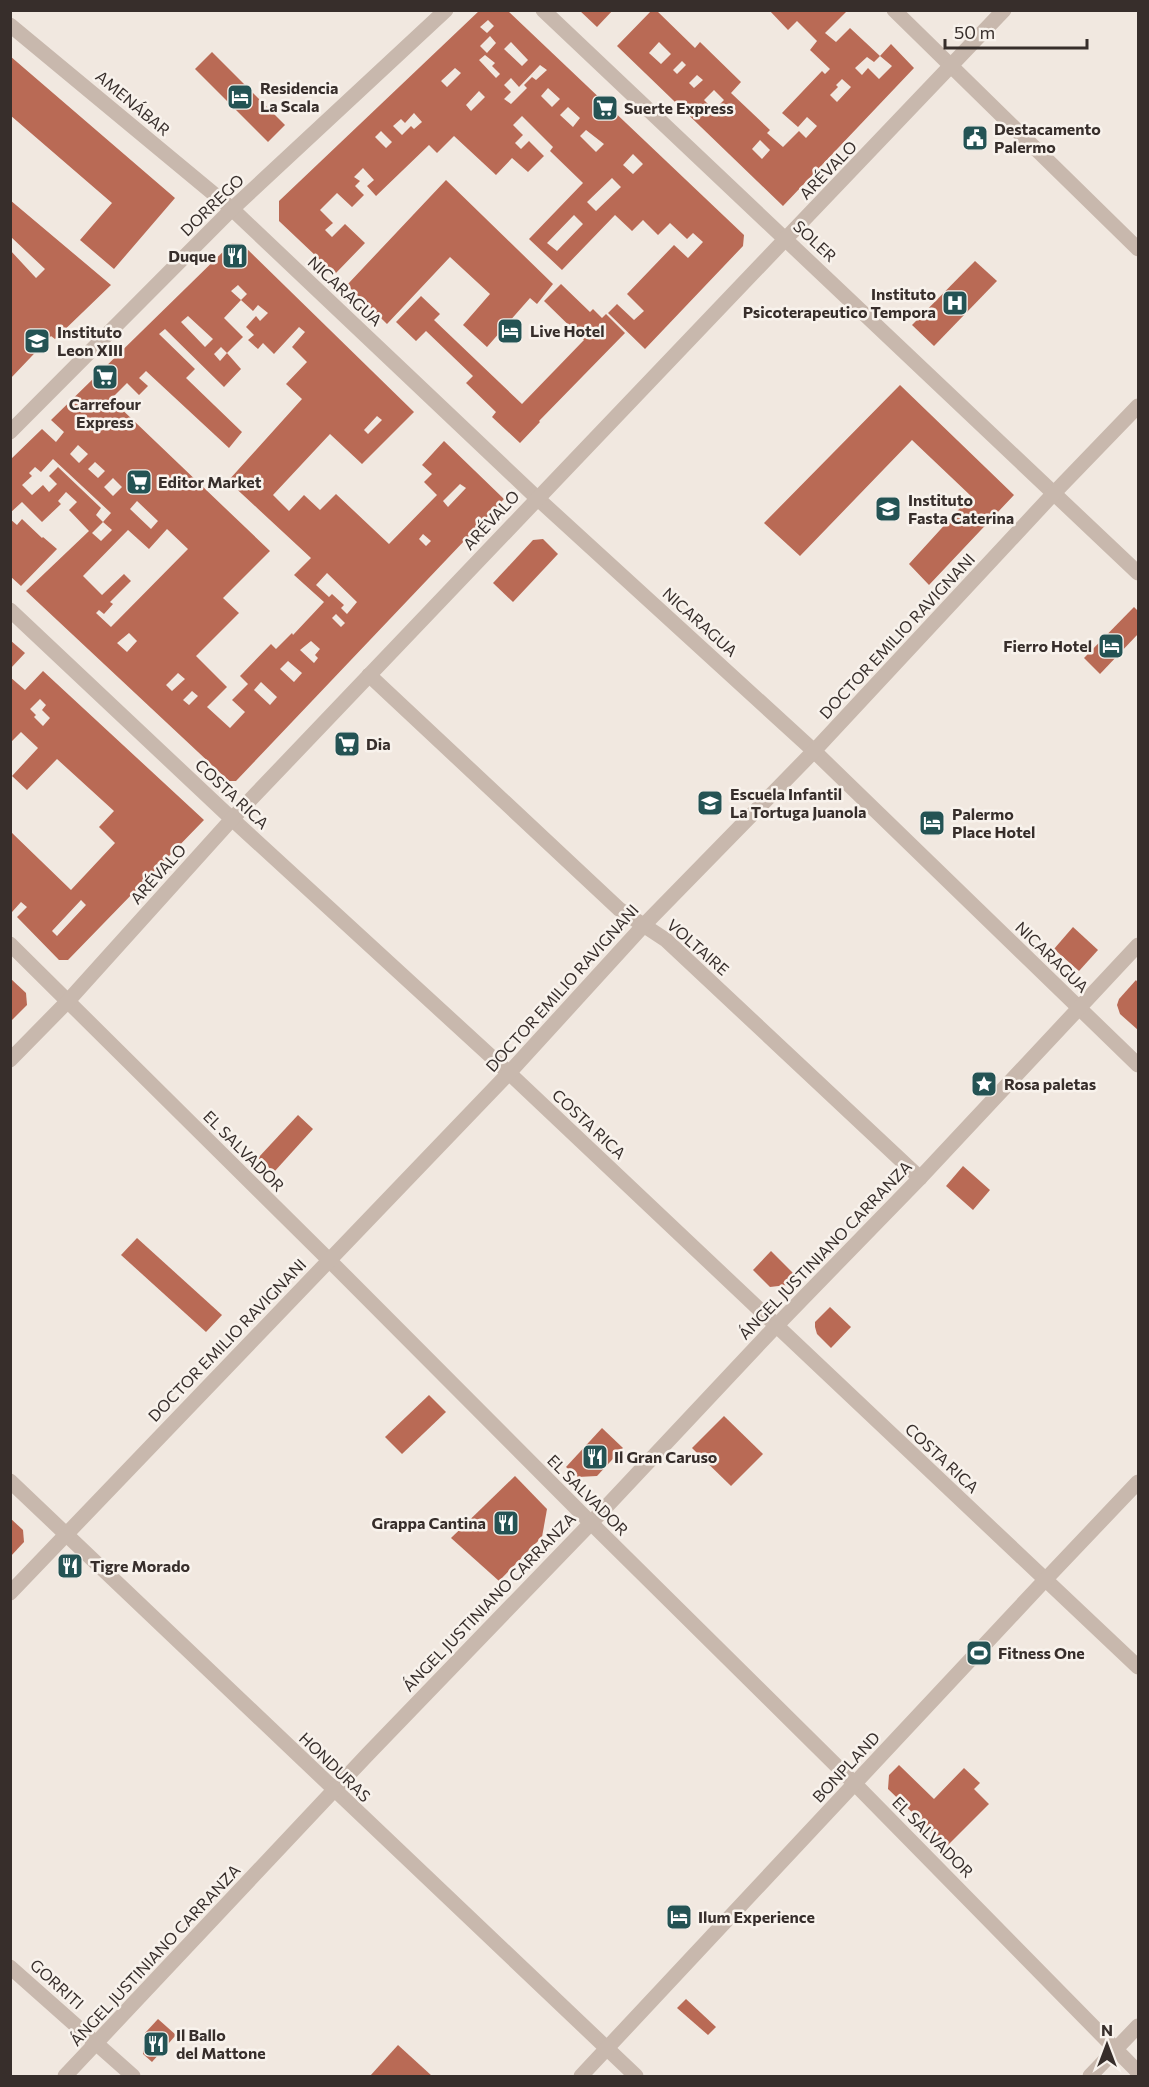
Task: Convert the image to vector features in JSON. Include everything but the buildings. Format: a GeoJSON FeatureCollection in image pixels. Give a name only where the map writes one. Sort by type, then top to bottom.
{"type":"FeatureCollection","features":[{"type":"Feature","properties":{"kind":"street","name":"DORREGO"},"geometry":{"type":"LineString","coordinates":[[10,432],[232,209],[446,10]]}},
{"type":"Feature","properties":{"kind":"street","name":"SOLER"},"geometry":{"type":"LineString","coordinates":[[543,10],[1138,573]]}},
{"type":"Feature","properties":{"kind":"street"},"geometry":{"type":"LineString","coordinates":[[894,10],[1138,249]]}},
{"type":"Feature","properties":{"kind":"street","name":"ARÉVALO"},"geometry":{"type":"LineString","coordinates":[[10,1060],[68,1001],[232,819],[1004,10]]}},
{"type":"Feature","properties":{"kind":"street","name":"AMENÁBAR"},"geometry":{"type":"LineString","coordinates":[[10,25],[232,209]]}},
{"type":"Feature","properties":{"kind":"street","name":"NICARAGUA"},"geometry":{"type":"LineString","coordinates":[[232,209],[537,498],[814,751],[1138,1065]]}},
{"type":"Feature","properties":{"kind":"street","name":"DOCTOR EMILIO RAVIGNANI"},"geometry":{"type":"LineString","coordinates":[[10,1593],[509,1073],[644,925],[814,751],[1138,406]]}},
{"type":"Feature","properties":{"kind":"street","name":"COSTA RICA"},"geometry":{"type":"LineString","coordinates":[[10,610],[232,819],[509,1073],[1138,1667]]}},
{"type":"Feature","properties":{"kind":"street","name":"VOLTAIRE"},"geometry":{"type":"LineString","coordinates":[[369,675],[619,909],[666,940],[920,1178]]}},
{"type":"Feature","properties":{"kind":"street","name":"EL SALVADOR"},"geometry":{"type":"LineString","coordinates":[[10,944],[855,1784],[1138,2072]]}},
{"type":"Feature","properties":{"kind":"street","name":"ÁNGEL JUSTINIANO CARRANZA"},"geometry":{"type":"LineString","coordinates":[[65,2076],[776,1326],[920,1178],[1138,945]]}},
{"type":"Feature","properties":{"kind":"street","name":"HONDURAS"},"geometry":{"type":"LineString","coordinates":[[10,1481],[636,2076]]}},
{"type":"Feature","properties":{"kind":"street","name":"BONPLAND"},"geometry":{"type":"LineString","coordinates":[[580,2076],[1138,1482]]}},
{"type":"Feature","properties":{"kind":"street","name":"GORRITI"},"geometry":{"type":"LineString","coordinates":[[10,1967],[133,2076]]}},
{"type":"Feature","properties":{"kind":"street"},"geometry":{"type":"LineString","coordinates":[[1090,2076],[1138,2026]]}},
{"type":"Feature","properties":{"kind":"place","name":"Residencia La Scala"},"geometry":{"type":"Point","coordinates":[240,97]}},
{"type":"Feature","properties":{"kind":"place","name":"Suerte Express"},"geometry":{"type":"Point","coordinates":[605,108]}},
{"type":"Feature","properties":{"kind":"place","name":"Destacamento Palermo"},"geometry":{"type":"Point","coordinates":[975,138]}},
{"type":"Feature","properties":{"kind":"place","name":"Duque"},"geometry":{"type":"Point","coordinates":[235,256]}},
{"type":"Feature","properties":{"kind":"place","name":"Instituto Psicoterapeutico Tempora"},"geometry":{"type":"Point","coordinates":[955,303]}},
{"type":"Feature","properties":{"kind":"place","name":"Live Hotel"},"geometry":{"type":"Point","coordinates":[510,331]}},
{"type":"Feature","properties":{"kind":"place","name":"Instituto Leon XIII"},"geometry":{"type":"Point","coordinates":[37,341]}},
{"type":"Feature","properties":{"kind":"place","name":"Carrefour Express"},"geometry":{"type":"Point","coordinates":[105,377]}},
{"type":"Feature","properties":{"kind":"place","name":"Editor Market"},"geometry":{"type":"Point","coordinates":[139,482]}},
{"type":"Feature","properties":{"kind":"place","name":"Instituto Fasta Caterina"},"geometry":{"type":"Point","coordinates":[888,509]}},
{"type":"Feature","properties":{"kind":"place","name":"Fierro Hotel"},"geometry":{"type":"Point","coordinates":[1111,646]}},
{"type":"Feature","properties":{"kind":"place","name":"Dia"},"geometry":{"type":"Point","coordinates":[347,744]}},
{"type":"Feature","properties":{"kind":"place","name":"Escuela Infantil La Tortuga Juanola"},"geometry":{"type":"Point","coordinates":[710,803]}},
{"type":"Feature","properties":{"kind":"place","name":"Palermo Place Hotel"},"geometry":{"type":"Point","coordinates":[932,823]}},
{"type":"Feature","properties":{"kind":"place","name":"Rosa paletas"},"geometry":{"type":"Point","coordinates":[984,1084]}},
{"type":"Feature","properties":{"kind":"place","name":"Il Gran Caruso"},"geometry":{"type":"Point","coordinates":[595,1457]}},
{"type":"Feature","properties":{"kind":"place","name":"Grappa Cantina"},"geometry":{"type":"Point","coordinates":[506,1523]}},
{"type":"Feature","properties":{"kind":"place","name":"Tigre Morado"},"geometry":{"type":"Point","coordinates":[70,1566]}},
{"type":"Feature","properties":{"kind":"place","name":"Fitness One"},"geometry":{"type":"Point","coordinates":[979,1653]}},
{"type":"Feature","properties":{"kind":"place","name":"Ilum Experience"},"geometry":{"type":"Point","coordinates":[679,1917]}},
{"type":"Feature","properties":{"kind":"place","name":"Il Ballo del Mattone"},"geometry":{"type":"Point","coordinates":[156,2044]}}]}
